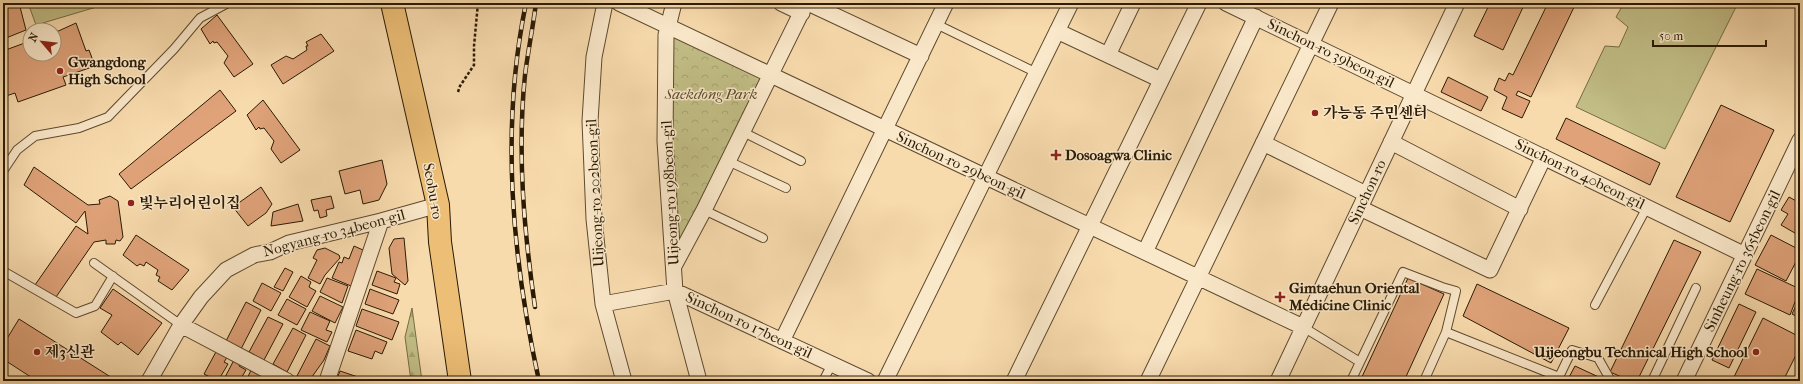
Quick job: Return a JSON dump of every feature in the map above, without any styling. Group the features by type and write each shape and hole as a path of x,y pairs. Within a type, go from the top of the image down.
{"main road":[{"name":"Seobu-ro","path":"392,3 438,205 440,242 460,381"}],"street":[{"name":"Uijeong-ro 202beon-gil","path":"605,3 594,57 590,120 594,219 603,304 624,381"},
{"name":"Sinchon-ro 29beon-gil","path":"620,3 1303,327"},
{"name":"Uijeong-ro 198beon-gil","path":"674,3 669,26 665,59 665,141 675,291 699,381"},
{"path":"781,3 805,6 921,56"},
{"path":"884,381 1071,3"},
{"path":"1108,55 1133,3"},
{"path":"1014,381 1198,3"},
{"name":"Sinchon-ro 39beon-gil","path":"1226,3 1414,93"},
{"path":"1148,381 1331,3"},
{"name":"Sinchon-ro","path":"1278,381 1457,3"},
{"path":"782,341 921,56 936,24 942,4"},
{"path":"674,266 704,210 805,6"},
{"path":"1145,252 1256,17"},
{"path":"1057,31 1161,80"},
{"name":"Sinchon-ro 40beon-gil","path":"1414,93 1745,255"},
{"name":"Sinheung-ro 365beon-gil","path":"1684,381 1800,140"},
{"path":"1391,142 1520,209"},
{"path":"1263,143 1366,194"},
{"path":"1360,208 1490,270 1544,157"},
{"name":"Nogyang-ro 34beon-gil","path":"149,381 181,325 201,297 226,270 254,255 270,252 289,242 381,221 438,205"},
{"path":"327,381 381,221"},
{"name":"Sinchon-ro 17beon-gil","path":"603,304 675,291 868,381"},
{"path":"181,325 287,381"}],"lane":[{"path":"3,172 17,150 35,136 79,128 108,117 174,49 200,18 228,3"},
{"path":"936,24 1036,72"},
{"path":"743,132 801,161"},
{"path":"728,161 786,188"},
{"path":"1595,305 1647,207"},
{"path":"704,210 763,238"},
{"path":"94,263 181,325"},
{"path":"3,272 76,313 95,306 113,276"},
{"path":"1351,381 1403,272 1442,287 1456,290 1446,332 1424,381"},
{"path":"1652,381 1696,288"},
{"path":"1303,327 1360,362"},
{"path":"1446,332 1559,378 1572,350 1598,358 1611,381"},
{"path":"823,381 832,364"}],"path":[{"path":"458,92 460,86 474,65 474,46 478,3"}],"green space":[{"path":"28,3 110,3 46,22 35,22"},
{"path":"1624,3 1738,3 1665,149 1576,107 1605,46 1619,47 1628,27 1616,17"},
{"name":"Saekdong Park","path":"675,31 765,76 679,248 673,173 672,39"},
{"path":"412,308 422,381 411,381 405,337"}],"building":[{"path":"3,3 19,3 24,22 22,22 22,32 6,38 3,28"},
{"path":"162,3 178,3 163,7"},
{"path":"315,3 329,3 329,6 317,7"},
{"path":"1490,3 1525,3 1503,50 1474,36"},
{"path":"1543,3 1576,3 1531,97 1518,91 1516,95 1530,101 1522,118 1502,109 1507,97 1494,90 1499,78 1505,81 1509,73 1513,75 1547,5"},
{"path":"217,15 253,64 234,77 224,63 228,56 217,42 214,43 213,41 210,44 201,29"},
{"path":"76,23 86,51 89,50 95,66 63,77 66,85 18,102 15,93 3,97 3,51 22,44 22,62 62,62 62,29"},
{"path":"321,34 334,51 283,84 271,65 286,56 293,59 307,50 306,46 308,46 306,42"},
{"path":"1448,77 1488,97 1481,111 1441,92"},
{"path":"220,90 236,111 131,189 119,174"},
{"path":"263,100 300,150 281,163 271,149 274,141 264,128 260,129 259,127 256,130 247,115"},
{"path":"1721,105 1774,130 1730,222 1676,197"},
{"path":"1566,118 1660,163 1650,185 1556,139"},
{"path":"382,160 387,184 379,200 363,204 360,190 345,194 339,171"},
{"path":"34,167 88,205 100,204 99,200 110,196 118,201 123,237 120,241 116,240 115,244 106,244 106,240 94,242 56,297 35,285 76,226 88,234 85,211 76,223 24,185"},
{"path":"261,187 272,204 266,213 248,226 233,207"},
{"path":"331,196 334,208 326,210 327,216 320,218 318,210 314,211 311,200"},
{"path":"1789,197 1800,203 1800,236 1781,225 1788,214 1781,210"},
{"path":"298,204 303,221 271,226 273,212"},
{"path":"136,235 189,270 172,290 158,281 160,277 156,275 158,270 146,262 144,266 140,264 137,266 123,255"},
{"path":"1771,235 1800,250 1800,254 1786,281 1755,265"},
{"path":"404,238 408,281 405,285 392,274 389,248 394,239"},
{"path":"1674,240 1701,252 1637,381 1631,381 1610,372"},
{"path":"354,246 363,250 364,253 351,286 332,278 339,262 342,263 344,257 349,259"},
{"path":"325,248 339,255 340,258 325,275 320,284 308,278 317,260 313,258 317,250"},
{"path":"285,268 293,272 283,291 274,287"},
{"path":"1757,269 1800,289 1790,315 1745,294"},
{"path":"377,271 396,278 394,282 400,284 397,294 372,285"},
{"path":"301,276 311,282 309,287 316,291 307,307 289,297"},
{"path":"327,278 348,286 342,303 320,292"},
{"path":"1408,278 1444,294 1404,381 1360,381"},
{"path":"262,283 281,293 271,311 253,301"},
{"path":"1477,284 1569,328 1551,363 1463,316"},
{"path":"113,289 162,323 138,355 121,342 118,345 101,332 112,315 100,308"},
{"path":"370,289 399,300 393,314 365,304"},
{"path":"320,296 343,307 335,323 312,311"},
{"path":"1800,297 1800,318 1792,314"},
{"path":"287,299 306,309 297,325 278,315"},
{"path":"246,302 261,310 241,349 226,341"},
{"path":"1739,304 1756,312 1729,368 1712,360"},
{"path":"362,309 399,322 392,340 356,326"},
{"path":"310,312 330,321 326,330 332,332 327,342 301,330"},
{"path":"268,317 283,324 264,360 249,352"},
{"path":"1763,318 1800,337 1800,347 1783,381 1732,381"},
{"name":"제3신관","path":"19,319 117,381 37,381 3,359 3,345"},
{"path":"293,328 306,335 287,372 273,364"},
{"path":"356,330 387,342 382,354 375,351 372,359 348,351"},
{"path":"316,339 330,346 324,360 309,381 307,381 297,376"},
{"path":"217,350 228,356 224,362 228,364 218,381 204,374"},
{"path":"234,360 240,364 239,366 246,370 240,380 242,381 223,381"},
{"path":"1575,366 1603,379 1603,381 1567,381"},
{"path":"252,368 262,373 261,377 267,381 246,381"},
{"path":"340,371 361,378 360,381 336,381"},
{"path":"205,376 214,381 202,381"}],"railway":[{"path":"526,3 518,50 513,98 513,193 516,240 522,287 539,381"},
{"path":"535,307 525,220 522,133 525,75 536,3"}],"place":[{"name":"Gwangdong High School","path":"60,71"},
{"name":"가능동 주민센터","path":"1315,113"},
{"name":"Dosoagwa Clinic","path":"1056,155"},
{"name":"빛누리어린이집","path":"131,203"},
{"name":"Gimtaehun Oriental Medicine Clinic","path":"1280,297"},
{"name":"제3신관","path":"37,352"},
{"name":"Uijeongbu Technical High School","path":"1756,352"}]}
